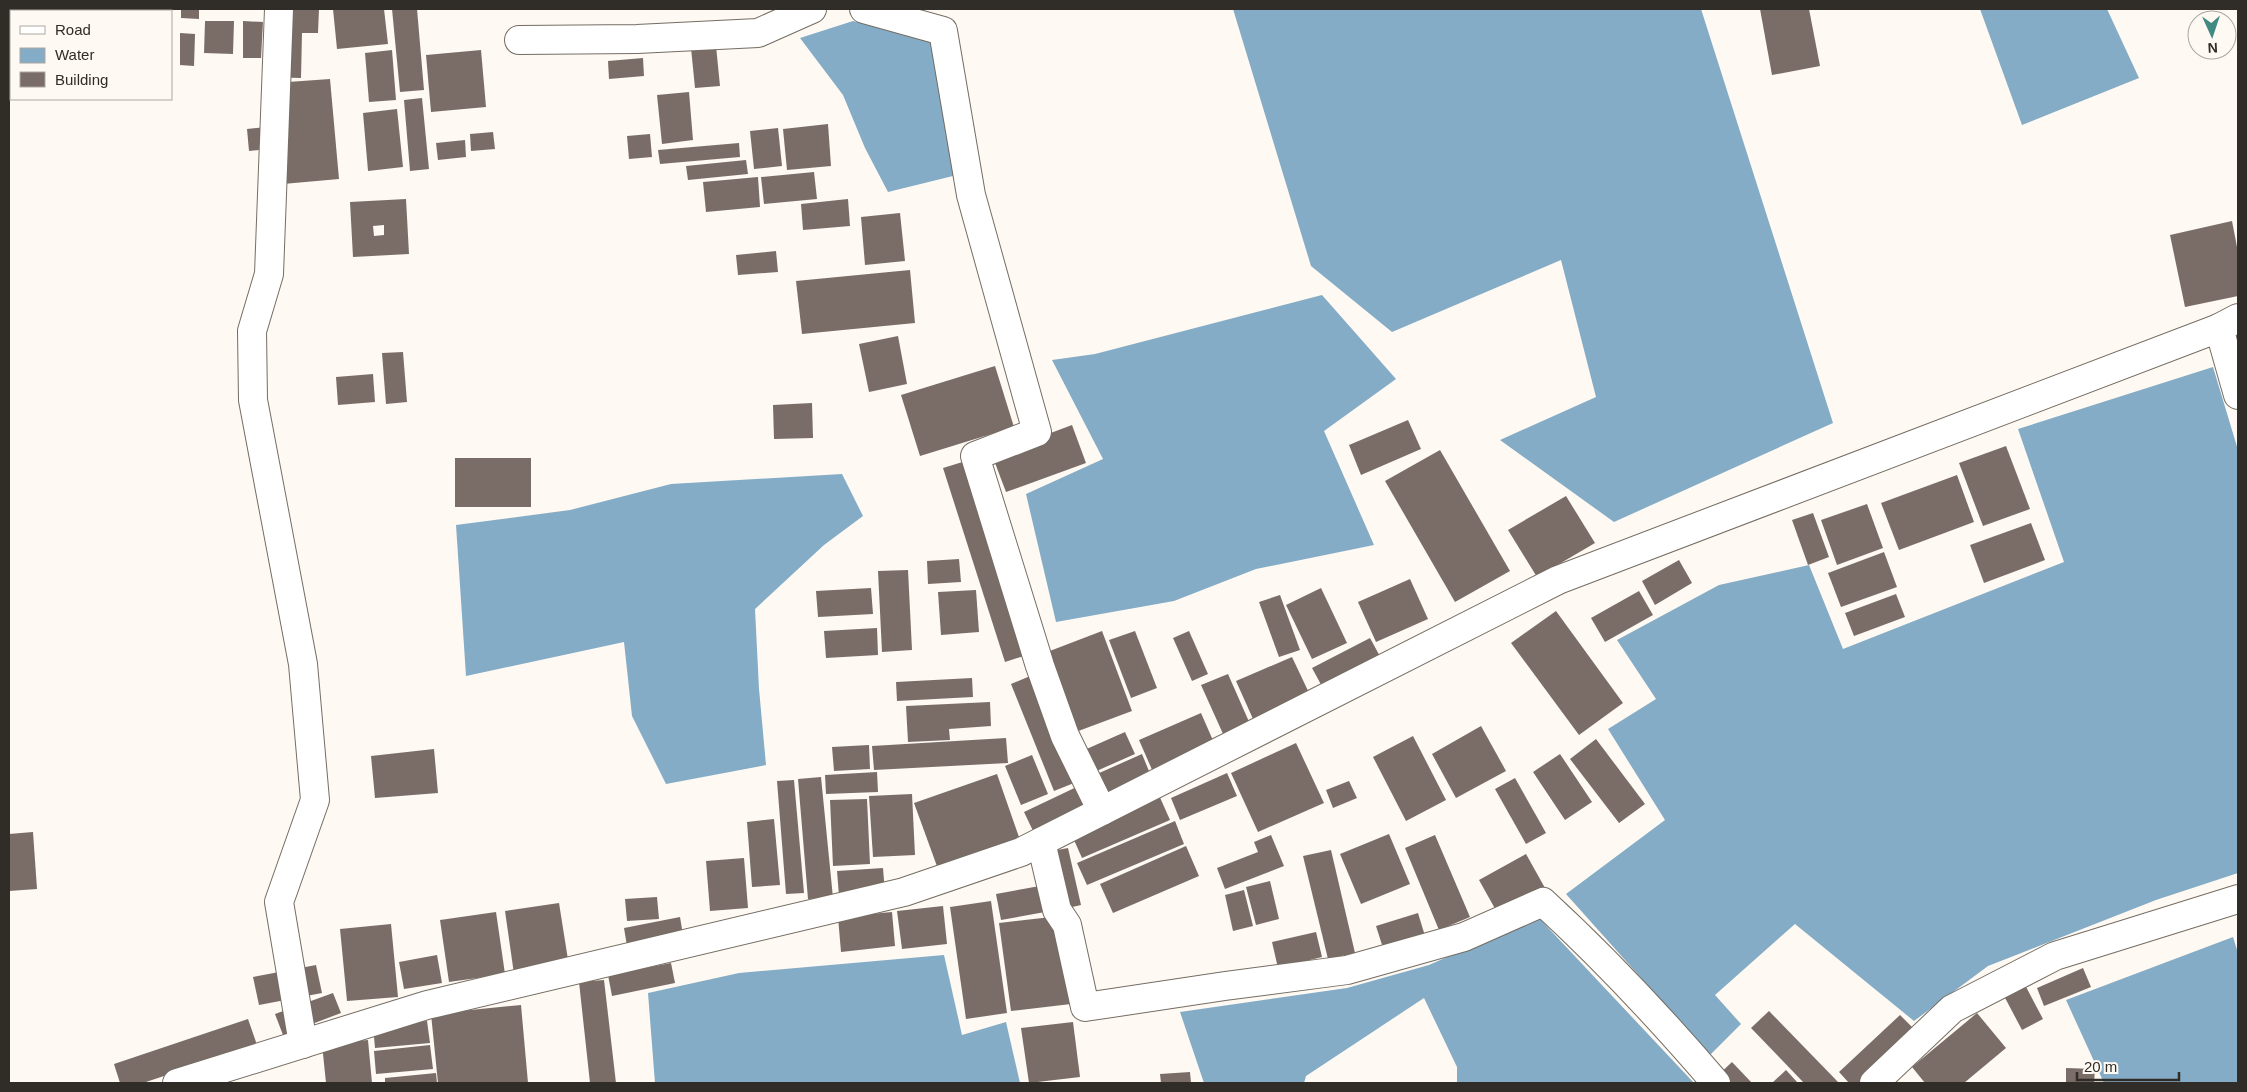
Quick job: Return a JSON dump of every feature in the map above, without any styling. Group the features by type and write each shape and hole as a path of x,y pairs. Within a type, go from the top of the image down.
{"street":[{"path":"278,9 269,274 252,331 253,390 255,410 303,664 315,800 279,902 303,1044"},
{"path":"519,40 637,39 758,33 812,9"},
{"path":"864,9 943,31 971,195 1036,432 975,456 1040,666 1065,736 1102,811"},
{"path":"177,1083 427,1005 904,892 1020,852 1558,580 2228,323 2238,395"},
{"path":"1041,842 1057,910 1067,925 1085,1007 1347,970 1464,937 1543,902 1568,925 1686,1047 1716,1083"},
{"path":"1874,1083 1952,1008 2055,956 2238,899"}],"water":[{"path":"1233,9 1701,9 1833,423 1614,522 1500,440 1596,397 1561,260 1392,332 1311,266"},
{"path":"1980,9 2107,9 2139,78 2022,125"},
{"path":"853,21 931,40 957,175 888,192 865,148 843,95 800,38"},
{"path":"1322,295 1396,379 1324,431 1374,545 1256,569 1174,601 1056,622 1026,494 1103,459 1052,360 1095,354"},
{"path":"2213,367 2238,450 2238,873 2156,900 1988,966 1914,1021 1795,924 1715,995 1741,1024 1710,1055 1566,894 1665,820 1608,729 1656,699 1617,640 1719,585 1809,565 1843,649 2064,562 2018,429"},
{"path":"842,474 863,516 824,545 755,609 759,689 766,765 666,784 632,716 624,642 466,676 456,525 570,510 671,484"},
{"path":"1538,917 1694,1083 1457,1083 1457,1067 1424,998 1306,1076 1304,1083 1204,1083 1180,1012 1347,988 1429,965"},
{"path":"2233,937 2238,953 2238,1083 2104,1083 2066,1000"},
{"path":"944,955 962,1035 1006,1022 1020,1083 655,1083 648,993 739,973"}],"building":[{"path":"181,9 199,9 199,19 181,18"},
{"path":"266,9 319,9 318,33 302,33 301,78 265,77"},
{"path":"333,9 384,9 388,44 337,49"},
{"path":"392,9 417,9 424,90 400,92"},
{"path":"1760,9 1809,9 1820,66 1772,75"},
{"path":"205,21 234,21 233,54 204,53"},
{"path":"243,21 263,22 261,58 243,58"},
{"path":"180,33 195,34 194,66 180,65"},
{"path":"716,46 720,86 695,88 691,48"},
{"path":"392,50 396,100 369,102 365,53"},
{"path":"481,50 486,107 431,112 426,55"},
{"path":"643,58 644,76 609,79 608,61"},
{"path":"330,79 339,179 283,184 274,83"},
{"path":"689,92 693,140 662,144 657,95"},
{"path":"422,98 429,169 410,171 404,100"},
{"path":"397,109 403,167 368,171 363,113"},
{"path":"828,124 831,166 787,170 783,129"},
{"path":"267,127 269,149 249,151 247,129"},
{"path":"778,128 782,166 754,169 750,131"},
{"path":"493,132 495,149 471,151 470,134"},
{"path":"650,134 652,157 629,159 627,136"},
{"path":"465,140 466,157 438,160 436,143"},
{"path":"739,143 740,157 660,164 658,150"},
{"path":"746,160 748,174 688,180 686,166"},
{"path":"814,172 817,199 764,204 761,177"},
{"path":"758,177 760,207 706,212 703,182"},
{"path":"406,199 409,254 353,257 350,202","holes":["384,225 384,235 374,236 373,226"]},
{"path":"848,199 850,226 803,230 801,204"},
{"path":"900,213 905,261 865,265 861,217"},
{"path":"2232,221 2238,252 2238,296 2185,307 2170,235"},
{"path":"776,251 778,272 738,275 736,255"},
{"path":"910,270 915,323 802,334 796,281"},
{"path":"898,336 907,384 869,392 859,344"},
{"path":"403,352 407,402 386,404 382,353"},
{"path":"995,366 1014,427 920,456 901,395"},
{"path":"373,374 375,402 338,405 336,377"},
{"path":"812,403 813,438 774,439 773,405"},
{"path":"1408,420 1421,449 1361,475 1349,445"},
{"path":"1072,425 1086,463 1006,492 992,455"},
{"path":"2006,446 2030,509 1983,526 1959,463"},
{"path":"1440,450 1510,571 1455,602 1385,481"},
{"path":"455,458 531,458 531,507 455,507"},
{"path":"969,460 1030,654 1005,662 943,468"},
{"path":"1957,475 1974,522 1899,550 1881,503"},
{"path":"1566,496 1595,543 1537,577 1508,530"},
{"path":"1867,504 1883,548 1837,565 1821,520"},
{"path":"1813,513 1829,557 1808,565 1792,520"},
{"path":"2031,523 2045,560 1984,583 1970,545"},
{"path":"1884,552 1897,587 1841,607 1828,573"},
{"path":"959,559 961,582 928,584 927,561"},
{"path":"1679,560 1692,583 1655,605 1642,581"},
{"path":"908,570 912,650 882,652 878,571"},
{"path":"1410,579 1428,619 1376,642 1358,602"},
{"path":"871,588 873,614 818,617 816,591"},
{"path":"1321,588 1347,643 1312,659 1286,605"},
{"path":"976,590 979,632 941,635 938,592"},
{"path":"1639,591 1653,615 1605,642 1591,618"},
{"path":"1896,594 1905,617 1854,636 1845,613"},
{"path":"1280,595 1300,650 1279,657 1259,602"},
{"path":"1556,611 1623,703 1579,735 1511,643"},
{"path":"877,628 878,655 826,658 824,631"},
{"path":"1102,631 1132,711 1073,733 1042,654"},
{"path":"1135,631 1157,688 1131,698 1109,640"},
{"path":"1189,631 1208,674 1192,681 1173,638"},
{"path":"1370,638 1382,660 1324,690 1312,668"},
{"path":"1292,657 1310,695 1253,719 1236,681"},
{"path":"1035,674 1079,781 1054,791 1011,684"},
{"path":"1228,674 1250,724 1224,736 1201,685"},
{"path":"972,678 973,697 897,701 896,682"},
{"path":"990,702 991,726 949,729 950,740 908,742 906,706"},
{"path":"1201,713 1215,745 1153,772 1139,740"},
{"path":"1481,726 1506,771 1456,798 1432,754"},
{"path":"1125,732 1135,754 1092,773 1082,751"},
{"path":"1413,736 1446,800 1406,821 1373,757"},
{"path":"1006,738 1008,763 874,770 872,746"},
{"path":"1596,739 1645,804 1619,823 1570,759"},
{"path":"1296,743 1324,803 1258,832 1231,773"},
{"path":"869,745 870,769 834,771 832,747"},
{"path":"434,749 438,793 375,798 371,756"},
{"path":"1142,754 1151,776 1106,796 1097,774"},
{"path":"1560,754 1592,802 1565,820 1533,772"},
{"path":"1032,755 1048,794 1021,805 1005,766"},
{"path":"877,772 878,792 826,794 825,775"},
{"path":"1227,773 1237,796 1180,820 1171,798"},
{"path":"997,774 1020,840 938,869 914,803"},
{"path":"821,777 833,898 808,899 798,779"},
{"path":"1515,778 1546,833 1526,844 1495,789"},
{"path":"794,780 804,893 786,894 777,781"},
{"path":"1349,781 1357,798 1333,808 1326,790"},
{"path":"1085,783 1095,804 1034,833 1024,812"},
{"path":"1158,793 1170,820 1082,858 1070,831"},
{"path":"912,794 915,855 873,857 869,796"},
{"path":"867,799 870,864 833,866 830,800"},
{"path":"774,819 780,885 752,887 747,822"},
{"path":"1175,821 1184,844 1087,885 1077,863"},
{"path":"33,832 37,889 9,891 9,834"},
{"path":"1389,834 1410,884 1361,904 1340,854"},
{"path":"1271,835 1284,866 1225,889 1217,868 1258,852 1254,842"},
{"path":"1435,835 1470,917 1439,930 1405,848"},
{"path":"1186,846 1199,876 1113,913 1100,884"},
{"path":"1068,848 1081,905 1059,910 1047,852"},
{"path":"1331,850 1355,953 1328,959 1303,856"},
{"path":"1526,854 1545,888 1498,914 1479,880"},
{"path":"744,858 748,908 710,911 706,861"},
{"path":"883,868 885,893 839,896 837,871"},
{"path":"1270,881 1279,919 1256,925 1246,887"},
{"path":"1051,884 1056,910 1001,920 996,894"},
{"path":"1244,890 1253,926 1233,931 1225,895"},
{"path":"657,897 659,919 627,921 625,899"},
{"path":"991,901 1007,1013 966,1019 950,907"},
{"path":"559,903 569,966 514,974 505,911"},
{"path":"943,906 947,944 902,949 897,911"},
{"path":"496,912 505,974 449,982 440,920"},
{"path":"892,912 895,946 841,952 838,917"},
{"path":"1418,913 1425,936 1383,948 1376,926"},
{"path":"1060,916 1071,1004 1011,1011 999,923"},
{"path":"680,917 683,935 627,946 624,928"},
{"path":"391,924 398,997 347,1001 340,929"},
{"path":"1316,932 1322,957 1278,968 1272,942"},
{"path":"437,955 442,983 404,989 399,962"},
{"path":"671,963 675,983 612,996 608,975"},
{"path":"316,965 322,993 259,1005 253,977"},
{"path":"2083,968 2091,987 2044,1006 2037,988"},
{"path":"604,980 616,1083 590,1083 579,982"},
{"path":"2024,983 2043,1019 2022,1030 2003,994"},
{"path":"333,993 341,1013 283,1035 275,1014"},
{"path":"521,1005 528,1083 438,1083 431,1014"},
{"path":"1769,1011 1839,1083 1804,1083 1751,1028"},
{"path":"1977,1013 2006,1048 1964,1083 1925,1083 1912,1067"},
{"path":"1900,1015 1917,1032 1863,1083 1849,1083 1839,1072"},
{"path":"248,1019 257,1045 143,1083 120,1083 114,1064"},
{"path":"427,1021 430,1043 375,1048 373,1026"},
{"path":"1073,1022 1080,1077 1029,1083 1021,1028"},
{"path":"368,1040 372,1083 326,1083 322,1044"},
{"path":"430,1045 433,1069 376,1074 374,1051"},
{"path":"1732,1062 1752,1083 1719,1083 1714,1079"},
{"path":"2066,1068 2095,1069 2094,1083 2066,1083"},
{"path":"1786,1070 1798,1083 1772,1083"},
{"path":"1190,1072 1191,1083 1161,1083 1160,1074"},
{"path":"436,1073 437,1083 385,1083 385,1078"}]}
